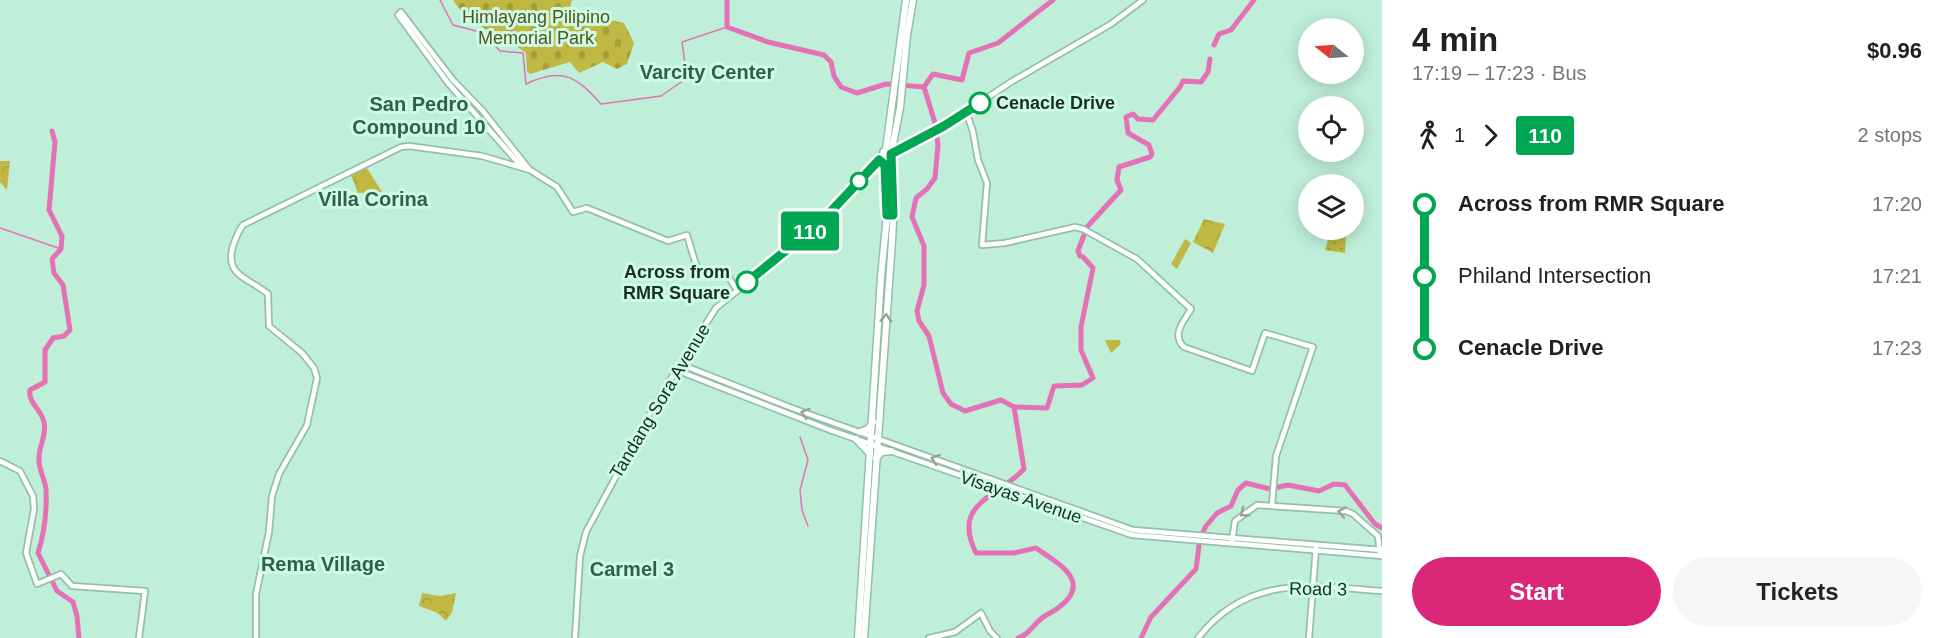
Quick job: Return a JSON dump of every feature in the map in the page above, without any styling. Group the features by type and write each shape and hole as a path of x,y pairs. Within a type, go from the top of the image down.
{"main road":[{"path":"858,638 875,442 890,215 891,154 906,0"},
{"path":"899,79 913,0"},
{"path":"875,442 873,422 881,277 890,215 882,163 898,90"},
{"path":"860,432 868,429 873,422"},
{"path":"856,439 865,446 873,458 864,638"},
{"path":"873,458 882,452 891,451"}],"street":[{"path":"891,154 943,127 1045,61 1111,24 1143,0"},
{"path":"399,14 432,56 482,110 530,170"},
{"path":"432,56 448,83 523,168"},
{"path":"966,111 979,165 987,183 982,245 1005,243 1075,227 1083,229 1137,259 1191,309 1178,333 1179,342 1184,347 1252,371 1265,333 1313,346 1276,456 1272,505"},
{"path":"256,638 256,594 271,525 272,496 279,474 307,425 317,373 302,353 269,326 268,294 232,267 231,254 238,231 246,222 401,147 476,154 530,170 557,187 573,212 587,208 668,240 687,235 699,275 724,270 737,290"},
{"path":"501,161 508,150"},
{"name":"Tandang Sora Avenue","path":"575,638 579,563 586,532 623,461 712,313 821,222 882,163"},
{"name":"Visayas Avenue","path":"680,364 735,387 860,432 891,451 1132,535 1202,542 1220,540"},
{"name":"Visayas Avenue","path":"676,370 856,439 875,442 999,481 1133,530 1220,540 1381,553"},
{"path":"733,393 735,387"},
{"path":"0,461 20,471 33,496 33,515 26,553 37,584 61,574 65,582 72,586 145,591 140,638"},
{"path":"1036,502 1038,496"},
{"path":"1232,541 1235,521 1254,505 1272,505 1351,512 1378,536 1381,553"},
{"path":"1309,638 1316,548"},
{"name":"Road 3","path":"1198,638 1214,620 1244,599 1272,589 1313,587 1382,591"},
{"path":"929,638 955,632 981,613 990,631 997,638"}],"green space":[{"name":"Himlayang Pilipino Memorial Park","path":"453,0 572,0 564,27 602,18 624,23 634,43 627,64 617,69 603,62 579,73 570,62 530,74 527,71 526,53 477,24"},
{"path":"0,161 10,161 7,190 0,182"},
{"path":"367,168 382,192 358,193 351,175"},
{"path":"1204,219 1225,224 1213,253 1193,242"},
{"path":"1185,239 1191,243 1177,269 1171,264"},
{"path":"1328,240 1346,240 1345,253 1325,250"},
{"path":"1105,340 1120,340 1121,344 1111,353"},
{"path":"422,593 440,596 456,593 452,612 446,621 438,613 419,606"}],"waterway":[{"path":"440,0 453,25 484,33 500,51 523,53 526,84 549,76 568,77 584,87 601,104 661,96 687,78 682,42 727,27"},
{"path":"727,0 727,27 768,42 824,55 831,62 834,76 841,87 857,93 886,84 924,87"},
{"path":"924,87 933,74 962,80 969,53 998,43 1053,0"},
{"path":"1214,45 1219,34 1231,30 1254,0"},
{"path":"1086,228 1121,190 1117,180 1119,167 1150,157 1152,154 1149,145 1128,133 1126,117 1133,114 1138,119 1153,120 1183,81 1201,82 1208,72 1210,59"},
{"path":"924,87 935,123 938,145 935,178 916,198 912,217 924,246 924,285 917,311 919,321 929,336 943,393 951,404 965,411 1001,400 1014,407 1024,469 980,503 969,523 970,536 976,553 1014,553 1036,548 1062,567 1073,582 1073,590 1068,599 1042,618 1025,635 1018,638"},
{"path":"52,131 55,142 49,210 62,236 61,249 52,259 54,273 63,285 70,330 64,336 53,338 45,350 45,382 30,390 31,399 45,427 39,462 46,489 46,514 38,553 57,591 73,602 79,638"},
{"path":"0,228 61,249"},
{"path":"1080,256 1078,251 1084,235"},
{"path":"1014,407 1047,408 1054,386 1082,385 1093,378 1081,350 1081,327 1093,268 1083,257"},
{"path":"800,437 808,460 800,490 802,510 808,526"},
{"path":"1141,638 1151,617 1196,569 1200,538 1206,526 1217,513 1231,506 1238,490 1246,483 1270,489 1288,485 1319,491 1334,484 1345,485 1375,524 1382,528"}],"bus line":[{"name":"110","path":"747,282 830,214 879,160 885,165 887,215 893,215 891,154 918,137 944,126 980,103"}],"place":[{"name":"Cenacle Drive","path":"980,103"},
{"name":"Across from RMR Square","path":"747,282"}],"district":[{"name":"Varcity Center","path":"707,72"},
{"name":"San Pedro Compound 10","path":"419,116"},
{"name":"Villa Corina","path":"373,199"},
{"name":"Rema Village","path":"323,564"},
{"name":"Carmel 3","path":"632,569"}]}
